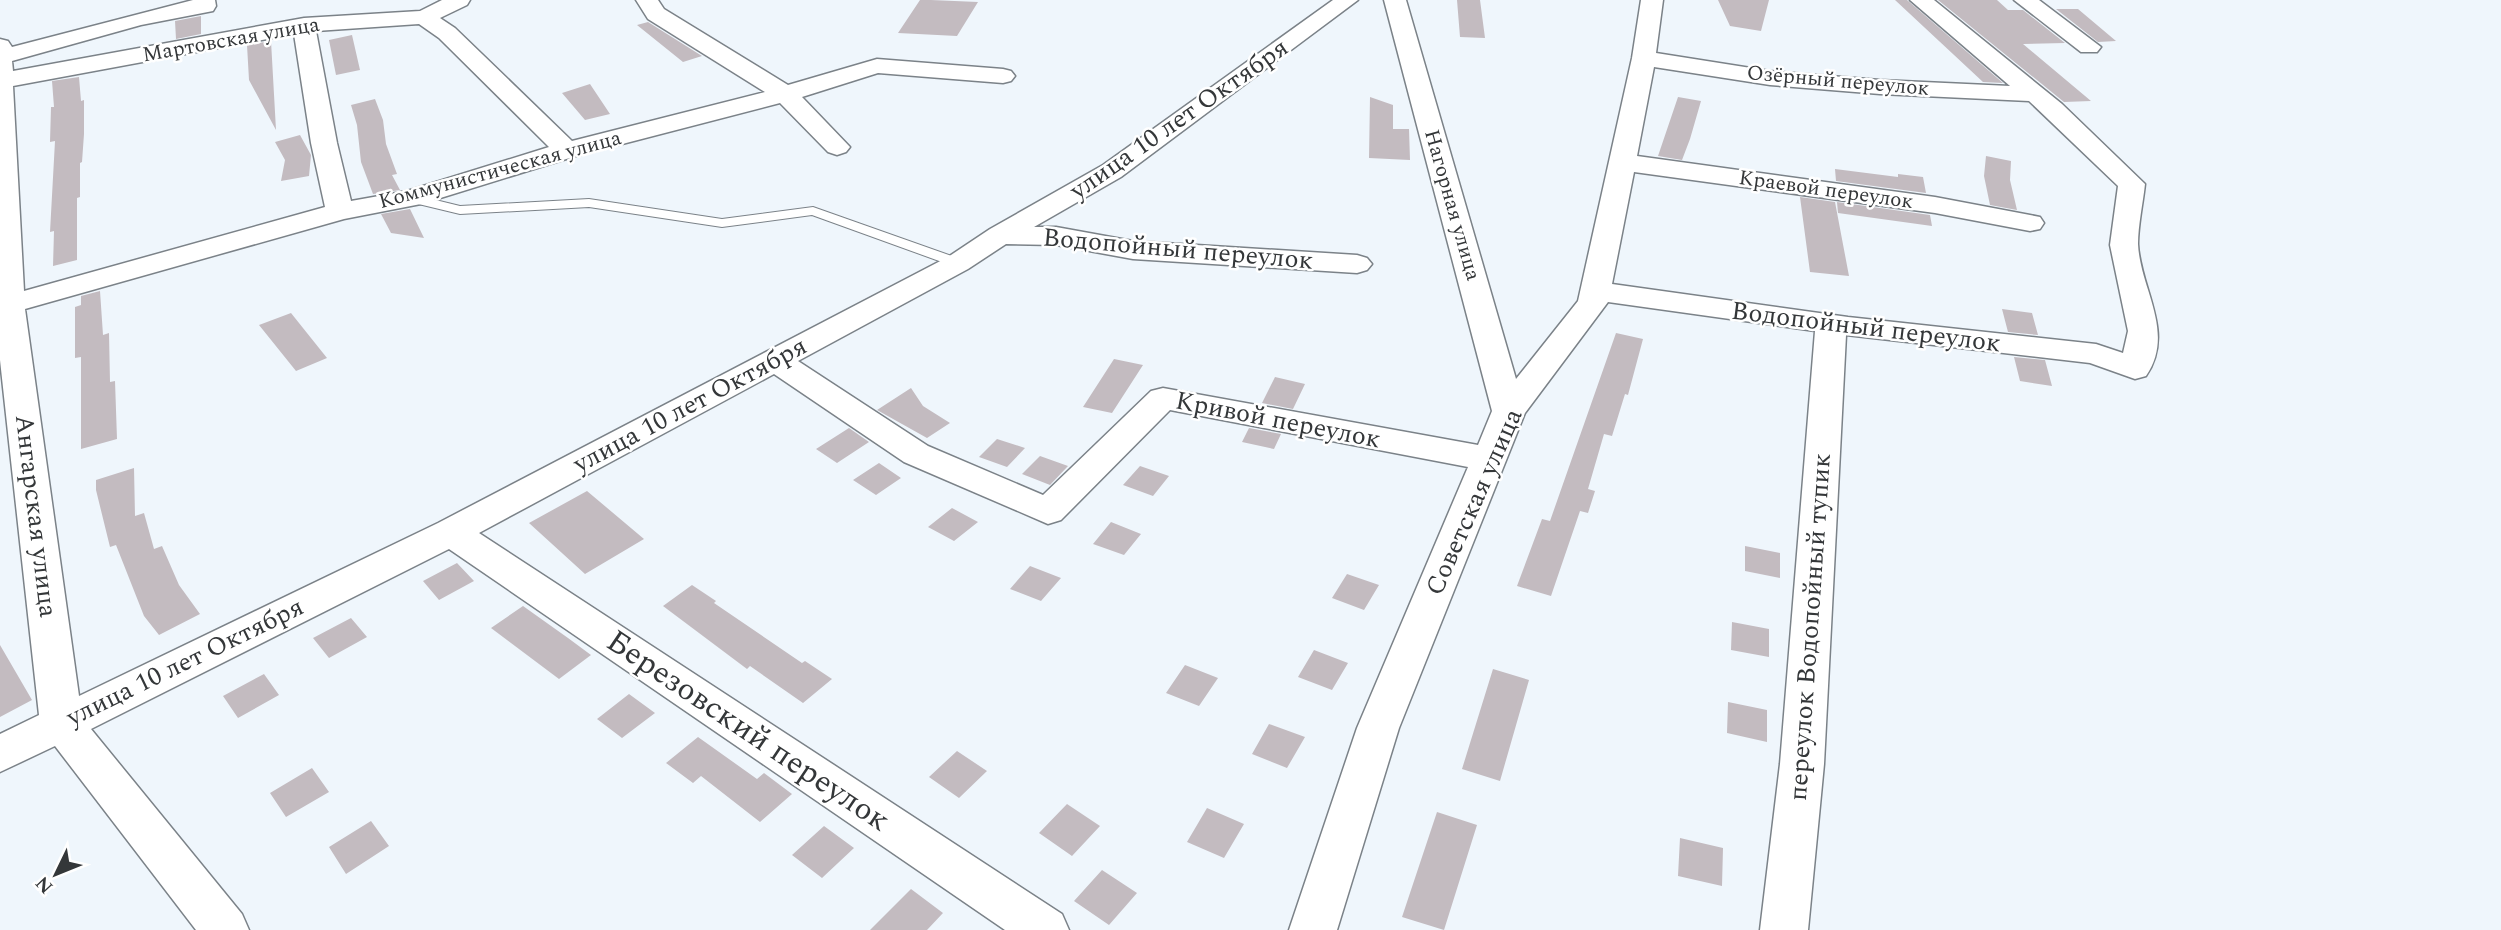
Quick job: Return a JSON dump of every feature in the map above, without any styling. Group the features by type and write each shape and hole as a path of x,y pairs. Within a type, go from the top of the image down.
{"street":[{"path":"0,64 138,19 205,6 204,0"},
{"name":"Мартовская улица","path":"0,64 304,25 424,17 459,0"},
{"path":"647,0 656,14 785,94 837,147"},
{"name":"улица 10 лет Октября","path":"0,754 451,532 958,263 1000,235 1112,172 1347,0"},
{"name":"Нагорная улица","path":"1395,0 1509,411"},
{"name":"Советская улица","path":"1313,930 1378,728 1509,411 1593,302 1644,58 1653,0"},
{"path":"1921,0 2033,94"},
{"path":"2025,0 2089,47"},
{"path":"424,17 447,33 567,150"},
{"path":"304,25 324,143 340,211"},
{"name":"Озёрный переулок","path":"1644,58 1770,78 1880,87 2033,94"},
{"name":"Ангарская улица","path":"0,64 5,305 61,722"},
{"name":"Коммунистическая улица","path":"5,305 340,211 411,198 567,150 785,94 877,65 1003,76"},
{"name":"Водопойный переулок","path":"1595,291 2096,355 2135,369 2144,331 2124,245 2132,184 2033,94"},
{"name":"Краевой переулок","path":"1621,162 1935,205 2029,223"},
{"name":"Водопойный переулок","path":"1000,235 1056,236 1133,250 1357,264"},
{"name":"переулок Водопойный тупик","path":"1784,930 1802,764 1831,323"},
{"name":"Кривой переулок","path":"774,360 916,454 1048,511 1163,398 1489,459"},
{"name":"Березовский переулок","path":"451,532 1045,930"},
{"path":"61,722 225,930"}],"lane":[{"path":"411,198 460,210 589,203 722,223 814,211 958,263"}],"building":[{"path":"920,0 978,2 957,36 898,33"},
{"path":"1457,0 1480,0 1485,38 1460,37"},
{"path":"1718,0 1769,0 1761,31 1730,26"},
{"path":"1895,0 1907,0 2003,83 1983,82"},
{"path":"1938,0 1997,0 2008,10 2023,10 2065,43 2023,44 2091,101 2064,102"},
{"path":"2056,9 2078,9 2116,41 2098,42"},
{"path":"201,16 201,34 176,39 175,21"},
{"path":"648,22 702,56 683,62 637,25"},
{"path":"352,35 360,70 336,75 329,40"},
{"path":"271,41 276,130 249,80 247,45"},
{"path":"79,77 81,101 84,100 84,134 80,163 80,197 77,198 77,260 53,266 54,231 50,232 55,141 50,142 51,107 54,107 52,81"},
{"path":"590,84 610,114 585,120 562,93"},
{"path":"1370,97 1393,105 1393,129 1409,129 1410,160 1369,158"},
{"path":"1678,97 1701,101 1682,160 1658,156"},
{"path":"375,99 383,120 386,144 397,174 392,175 400,190 373,194 361,162 357,125 351,105"},
{"path":"300,135 311,155 309,176 281,181 285,160 275,142"},
{"path":"1986,156 2011,161 2010,180 2017,210 1990,205 1984,176"},
{"path":"1835,169 1898,177 1898,174 1923,177 1926,193 1836,181"},
{"path":"1800,197 1835,202 1849,276 1810,272"},
{"path":"1837,202 1930,215 1932,226 1838,213"},
{"path":"410,209 424,238 391,233 381,214"},
{"path":"100,291 103,335 109,333 110,382 115,381 117,439 81,449 81,357 75,358 75,307 81,305 81,296"},
{"path":"2002,309 2032,313 2038,335 2008,332"},
{"path":"291,313 327,358 296,371 259,325"},
{"path":"1616,333 1643,339 1628,395 1625,394 1612,436 1604,434 1588,489 1595,491 1588,513 1580,511 1551,596 1517,586 1542,519 1550,521"},
{"path":"2014,357 2045,360 2052,386 2020,381"},
{"path":"1114,359 1143,365 1112,413 1083,407"},
{"path":"1275,377 1305,384 1293,409 1262,403"},
{"path":"911,388 923,406 950,423 927,438 877,410"},
{"path":"849,428 869,442 837,463 816,449"},
{"path":"1249,428 1281,434 1274,449 1242,442"},
{"path":"997,439 1025,448 1007,467 979,457"},
{"path":"1040,456 1068,466 1050,485 1022,474"},
{"path":"879,463 901,478 876,495 853,480"},
{"path":"1140,466 1169,476 1153,496 1123,485"},
{"path":"134,468 135,516 144,513 154,549 162,546 179,585 200,614 159,635 144,616 116,545 110,547 96,490 96,480"},
{"path":"587,491 644,539 585,574 529,523"},
{"path":"952,508 978,522 954,541 928,527"},
{"path":"1111,522 1141,534 1124,555 1093,544"},
{"path":"1745,546 1780,553 1780,578 1745,571"},
{"path":"457,563 474,581 439,600 423,581"},
{"path":"1030,566 1061,578 1041,601 1010,589"},
{"path":"1347,574 1379,585 1364,610 1332,598"},
{"path":"692,585 802,663 805,661 832,679 803,703 750,666 747,669 663,606"},
{"path":"523,606 591,655 559,679 491,628"},
{"path":"351,618 367,637 329,658 313,638"},
{"path":"1732,622 1769,629 1769,657 1731,650"},
{"path":"0,645 32,700 0,717"},
{"path":"1314,650 1348,663 1332,690 1298,677"},
{"path":"1185,665 1218,678 1199,706 1166,693"},
{"path":"1493,669 1529,680 1500,781 1462,769"},
{"path":"264,674 279,695 238,718 223,696"},
{"path":"629,694 655,713 622,738 597,719"},
{"path":"1728,702 1767,710 1767,742 1727,733"},
{"path":"1269,724 1305,737 1287,768 1252,754"},
{"path":"698,737 757,779 764,773 792,794 760,822 701,776 693,783 666,763"},
{"path":"957,751 987,771 959,798 929,777"},
{"path":"312,768 329,792 286,817 270,793"},
{"path":"1067,804 1100,826 1072,856 1039,833"},
{"path":"1207,808 1244,824 1224,858 1187,842"},
{"path":"1437,812 1477,825 1444,930 1402,917"},
{"path":"371,821 389,846 346,874 329,847"},
{"path":"824,826 854,848 822,878 792,855"},
{"path":"1680,838 1723,848 1722,886 1678,876"},
{"path":"1102,870 1137,893 1109,925 1074,901"},
{"path":"911,889 943,913 927,930 870,930"}]}
